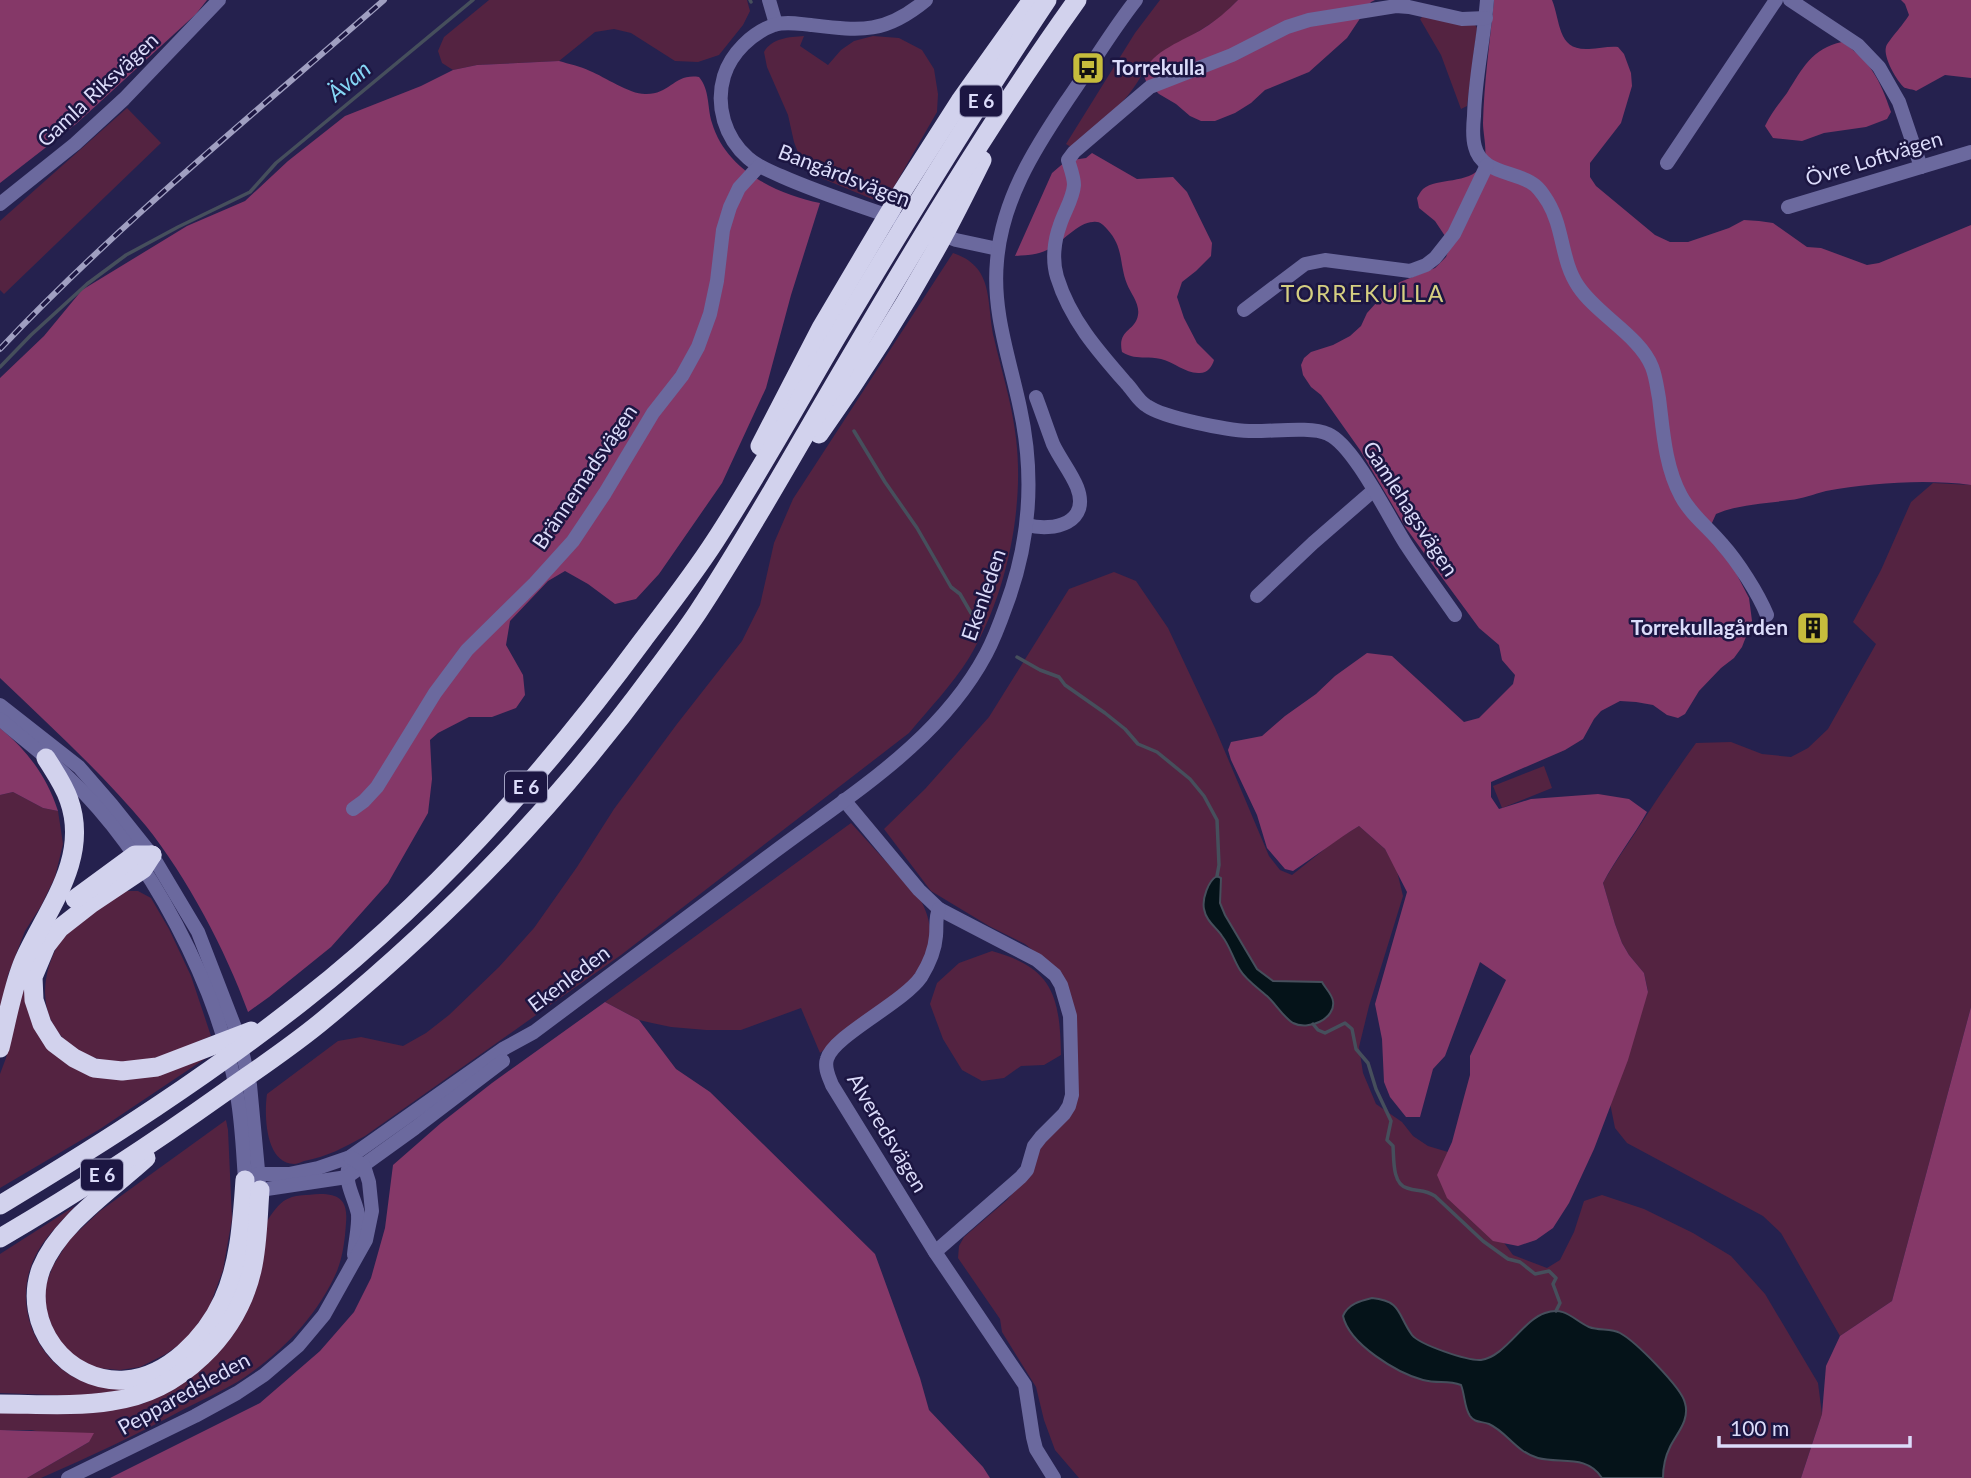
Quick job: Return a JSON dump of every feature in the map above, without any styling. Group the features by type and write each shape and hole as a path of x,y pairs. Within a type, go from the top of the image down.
{"highway":[{"name":"E 6","path":"715,542 773,419 821,328 952,113 1032,0"},
{"name":"E 6","path":"0,1205 134,1123 197,1081 276,1022 371,944 483,834 545,766 596,704 715,542 941,163 1048,0"},
{"name":"E 6","path":"0,1238 148,1146 323,1020 450,909 563,790 618,722 696,616 753,526 959,175 1077,0"},
{"path":"0,1048 23,964 71,866 75,841 69,800 46,758"},
{"path":"143,860 60,928 46,946 33,977 34,1000 42,1024 54,1042 74,1058 94,1068 122,1072 157,1067 276,1022"},
{"path":"46,921 143,860"},
{"path":"202,1109 74,1222 52,1249 41,1269 36,1306 40,1326 58,1354 88,1374 123,1380 142,1377 187,1351 207,1329 224,1298 254,1181"},
{"path":"0,1404 63,1405 114,1401 162,1386 209,1350 226,1328 242,1299 252,1270 254,1181"}],"street":[{"name":"Gamla Riksvägen","path":"0,204 85,135 124,99 219,0"},
{"path":"769,0 776,24 857,30 878,28 896,21 926,0"},
{"name":"Ekenleden","path":"254,1181 346,1177 365,1166 509,1056 534,1032 898,759 929,731 954,703 988,651 1012,592 1027,525 1029,485 1026,438 1003,341 996,285 998,249 1007,213 1016,184 1028,160 1111,32 1136,0"},
{"path":"1487,0 1475,92 1473,134 1476,152 1487,165 1532,183 1541,191 1558,222 1567,262 1578,286 1646,356 1656,380 1668,457 1677,488 1696,518 1721,542 1738,564 1767,615"},
{"path":"1667,163 1776,0"},
{"path":"1790,0 1858,45 1879,67 1899,102 1921,167"},
{"name":"Gamlehagsvägen","path":"1455,615 1406,544 1374,490 1337,439 1327,433 1311,430 1228,429 1160,413 1144,405 1083,332 1057,278 1054,260 1056,240 1074,183 1068,160 1150,87 1233,55 1287,27 1309,20 1386,6 1409,7 1462,19 1486,18"},
{"name":"Bangårdsvägen","path":"776,24 757,33 744,44 726,69 719,100 722,115 736,144 747,157 759,166 796,183 956,240 998,249"},
{"name":"Övre Loftvägen","path":"1788,207 1971,152"},
{"path":"1244,310 1305,264 1314,261 1325,260 1410,271 1426,265 1436,258 1454,234 1487,165"},
{"name":"Brännemadsvägen","path":"353,809 377,788 435,693 467,650 573,541 605,494 653,413 682,376 698,347 710,314 718,281 723,230 730,207 739,188 759,166"},
{"path":"1027,525 1046,528 1067,524 1075,516 1080,496 1053,442 1036,397"},
{"path":"1257,596 1312,543 1374,490"},
{"path":"0,705 79,767 112,805 220,1004 237,1094 249,1128 254,1181"},
{"path":"0,719 70,779 143,860"},
{"path":"844,800 924,896 939,909 1037,960 1055,975 1070,1016 1072,1083 1069,1106 1034,1146 1027,1170 1021,1177 936,1252"},
{"name":"Alveredsvägen","path":"939,909 933,954 919,979 905,995 836,1045 826,1061 827,1071 832,1085 936,1252 1025,1385 1032,1437 1036,1449 1054,1478"},
{"name":"Ekenleden","path":"254,1181 318,1168 350,1157 503,1049 534,1032"},
{"path":"350,1157 365,1166"},
{"name":"Pepparedsleden","path":"350,1157 346,1177 358,1218 354,1261"},
{"name":"Pepparedsleden","path":"68,1478 237,1393 264,1375 310,1334 324,1315 366,1240 372,1211 365,1166"}],"shaded area":[{"path":"0,0 207,0 196,14 76,124 0,183"},
{"path":"489,0 747,0 750,11 743,25 719,55 698,62 675,61 631,33 614,29 595,32 559,61 477,65 453,70 442,63 438,51 444,37"},
{"path":"1160,0 1238,0 1221,17 1146,65 1133,89 1114,110 1071,147 1066,144 1135,33"},
{"path":"1238,0 1375,0 1347,38 1309,72 1265,90 1235,113 1215,121 1201,121 1159,94 1143,74 1161,52 1209,25"},
{"path":"1494,0 1552,0 1562,34 1571,45 1589,49 1618,47 1624,54 1631,73 1632,86 1621,123 1590,163 1590,177 1596,186 1655,235 1670,242 1688,242 1744,220 1759,221 1773,223 1807,247 1821,248 1867,265 1879,263 1971,225 1971,485 1917,482 1861,486 1743,506 1716,514 1711,525 1749,598 1752,621 1742,647 1734,658 1699,691 1685,714 1678,718 1667,715 1653,705 1620,701 1601,711 1583,739 1565,750 1491,782 1491,797 1499,809 1531,799 1598,794 1629,799 1647,812 1603,883 1622,943 1644,973 1648,992 1628,1060 1594,1149 1569,1203 1553,1228 1536,1240 1518,1246 1493,1241 1447,1198 1437,1175 1452,1142 1470,1075 1470,1056 1506,980 1480,962 1445,1056 1433,1069 1420,1117 1406,1117 1390,1097 1384,1082 1382,1039 1375,1004 1407,892 1385,849 1359,826 1293,871 1285,869 1267,848 1257,815 1228,750 1231,742 1262,736 1367,653 1392,656 1464,722 1479,718 1513,684 1515,675 1502,660 1499,645 1479,628 1406,528 1360,450 1321,395 1303,375 1301,365 1311,352 1350,336 1361,326 1367,313 1387,291 1400,282 1435,268 1446,257 1449,249 1445,236 1435,221 1419,208 1417,198 1429,185 1469,176 1484,162 1483,123"},
{"path":"1901,0 1971,0 1971,78 1945,75 1916,91 1902,85 1891,69 1886,51 1887,45 1909,15"},
{"path":"1423,16 1474,23 1477,28 1467,106 1461,109 1441,55 1420,19"},
{"path":"804,36 800,46 828,65 841,50 854,41 873,36 899,38 922,50 934,69 938,94 937,112 884,204 814,175 800,158 788,115 767,67 764,52 776,41"},
{"path":"1842,42 1860,56 1873,72 1891,112 1887,119 1866,127 1824,133 1802,141 1773,138 1765,126 1803,68 1815,54"},
{"path":"559,61 586,69 632,91 645,94 660,91 684,78 699,77 707,93 712,123 719,140 741,167 770,186 820,203 766,388 722,483 659,574 636,599 615,604 565,571 548,581 510,621 506,645 523,675 525,695 516,708 492,717 469,717 430,740 432,779 428,813 388,883 331,947 248,1012 229,964 204,915 161,846 112,787 0,678 0,378 44,336 82,290 187,226 245,201 288,161 345,116 421,86 453,70 477,65"},
{"path":"127,108 161,143 4,294 0,290 0,221"},
{"path":"1092,153 1137,179 1173,177 1187,192 1212,243 1211,256 1182,282 1177,297 1197,343 1214,360 1206,371 1193,373 1161,359 1132,356 1122,352 1122,339 1136,321 1138,307 1127,284 1116,242 1098,222 1081,226 1043,252 1015,256 1052,173 1066,161 1086,158"},
{"path":"953,253 976,267 986,287 994,338 1013,419 1018,459 1015,518 1003,578 982,633 955,678 909,733 621,955 365,1136 321,1157 295,1164 284,1162 272,1147 268,1136 267,1094 338,1041 361,1037 403,1046 426,1033 499,967 534,928 614,809 742,641 760,605 774,543 793,499"},
{"path":"1933,483 1971,485 1971,1007 1892,1301 1840,1336 1781,1233 1763,1216 1627,1143 1615,1128 1610,1103 1648,991 1644,973 1622,943 1603,883 1696,743 1731,742 1762,754 1791,757 1808,748 1828,729 1876,644 1853,622 1881,570 1911,502"},
{"path":"1114,572 1136,581 1168,628 1215,728 1269,856 1280,870 1292,875 1336,840 1359,826 1385,849 1397,871 1403,896 1359,1047 1363,1073 1376,1104 1402,1122 1413,1136 1428,1146 1468,1158 1499,1236 1513,1255 1547,1268 1560,1260 1574,1232 1584,1201 1602,1195 1644,1209 1693,1233 1731,1256 1765,1294 1818,1383 1822,1414 1801,1478 1079,1478 1055,1450 1036,1387 1002,1332 1000,1319 958,1258 959,1246 964,1237 1007,1200 1029,1174 1036,1153 1067,1118 1072,1005 1045,960 1025,944 931,891 884,829 925,789 989,717 1069,589"},
{"path":"0,728 35,765 58,811 43,808 13,792 0,795"},
{"path":"1544,766 1552,788 1502,808 1493,786"},
{"path":"13,792 43,808 58,811 63,844 55,877 25,931 8,975 0,1015 0,795"},
{"path":"851,823 920,899 929,921 930,942 923,963 909,983 820,1053 801,1008 741,1030 706,1030 671,1027 639,1020 605,1002"},
{"path":"1217,876 1221,878 1220,903 1225,915 1257,969 1273,981 1322,982 1333,1001 1333,1007 1326,1018 1313,1024 1293,1023 1243,974 1225,940 1205,913 1206,891"},
{"path":"122,891 138,891 151,898 191,976 211,1036 164,1055 126,1063 95,1058 67,1042 49,1017 45,984 56,949 69,929 90,911"},
{"path":"992,951 1028,966 1049,987 1058,1016 1061,1055 1044,1065 1021,1066 1004,1078 982,1081 962,1070 943,1039 930,1004 937,983 959,963"},
{"path":"26,976 29,1010 93,1075 212,1054 100,1129 0,1188 0,1074"},
{"path":"605,1002 639,1020 676,1069 710,1092 875,1254 929,1410 983,1467 990,1478 110,1478 260,1403 320,1351 354,1312 371,1278 385,1228 393,1165 492,1083"},
{"path":"1971,1007 1971,1478 1801,1478 1822,1414 1826,1366 1840,1336 1892,1301"},
{"path":"226,1120 232,1219 223,1270 209,1308 187,1339 166,1354 140,1367 120,1370 96,1368 75,1357 57,1342 44,1303 46,1284 53,1266 69,1240 100,1211"},
{"path":"320,1194 338,1198 346,1210 342,1253 330,1286 312,1314 290,1340 252,1372 220,1392 60,1470 41,1478 27,1478 89,1442 31,1430 0,1430 0,1411 142,1404 172,1390 205,1366 273,1212 289,1198"},
{"path":"75,1206 50,1233 30,1270 26,1289 31,1326 51,1359 65,1371 87,1383 130,1390 79,1396 0,1393 0,1254"},
{"path":"1372,1298 1394,1305 1417,1339 1445,1352 1475,1360 1498,1352 1529,1323 1552,1311 1569,1315 1589,1327 1620,1333 1657,1365 1676,1387 1685,1403 1686,1415 1667,1455 1663,1478 1602,1478 1596,1470 1581,1463 1546,1460 1530,1455 1489,1424 1476,1421 1470,1416 1461,1385 1412,1376 1388,1364 1364,1347 1347,1327 1343,1316 1351,1306"},
{"path":"0,1430 94,1433 89,1442 27,1478 0,1478"}],"waterway":[{"name":"Ävan","path":"0,367 87,284 126,255 250,192 276,163 473,0"},
{"path":"854,431 917,528 951,587 960,594 971,613 982,623"},
{"path":"1017,657 1059,677 1065,685 1125,729 1138,744 1157,752 1190,779 1204,796 1217,820 1217,876"},
{"path":"1313,1024 1325,1033 1345,1023 1352,1029 1356,1049 1368,1063 1376,1089 1391,1121 1387,1140 1393,1146 1396,1176 1402,1186 1435,1196 1483,1241 1508,1259 1520,1262 1535,1274 1549,1271 1556,1278 1553,1284 1560,1303 1556,1311"}],"railway":[{"path":"0,349 140,213 384,0"}],"place":[{"name":"Torrekulla","path":"1088,68"},
{"name":"Torrekullagården","path":"1813,628"}],"district":[{"name":"TORREKULLA","path":"1363,294"}]}
